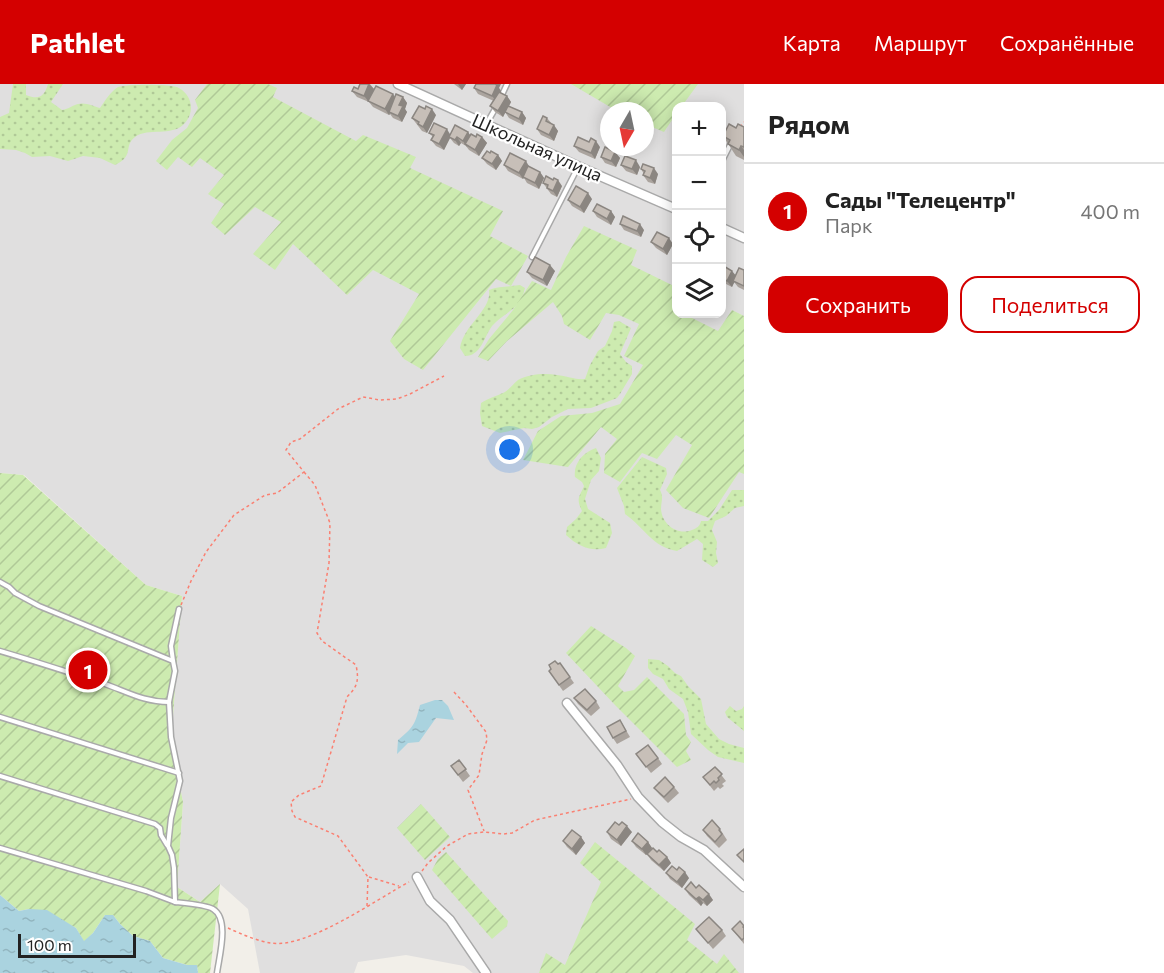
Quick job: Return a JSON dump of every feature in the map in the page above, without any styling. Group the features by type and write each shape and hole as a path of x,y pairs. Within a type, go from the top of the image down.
{"street":[{"name":"Школьная улица","path":"398,84 672,207"},
{"path":"726,230 744,238"},
{"path":"567,703 617,765 638,797 662,822 681,837 704,850 744,887"},
{"path":"417,877 430,902 450,921 486,973"}],"lane":[{"path":"486,125 507,84"},
{"path":"725,156 735,137"},
{"path":"532,257 578,166"},
{"path":"0,582 39,606 173,662"},
{"path":"168,846 171,818 180,781 171,737 169,702 175,671 171,646 179,609"},
{"path":"0,651 109,685 139,698 155,702 169,702"},
{"path":"0,717 179,773"},
{"path":"0,776 155,824 160,828 161,836 172,855 175,902"},
{"path":"0,848 146,891 175,902 213,908 220,915 223,927 217,973"}],"path":[{"path":"744,122 739,129 744,130"},
{"path":"400,886 368,877 338,836 295,817 292,811 291,802 299,795 321,786 347,697 356,688 358,674 356,664 321,641 317,633 329,563 330,523 315,485 286,450 291,442 300,439 338,409 363,397 381,400 397,399 444,376"},
{"path":"179,609 206,552 234,515 265,495 277,493 304,472"},
{"path":"454,692 486,732 487,740 479,775 468,790 484,832"},
{"path":"223,927 273,944 293,941 324,931 417,877 428,863 447,846 468,834 512,833 534,820 638,797"},
{"path":"367,906 368,877"}],"shaded area":[{"path":"0,84 744,84 744,973 473,973 464,966 406,955 358,962 354,973 260,973 248,909 220,884 200,902 177,887 183,802 171,743 182,596 146,585 24,475 0,473"}],"green space":[{"path":"13,84 26,84 26,95 38,97 43,95 48,84 63,84 51,102 62,110 81,104 100,108 118,87 172,86 186,94 191,109 188,119 179,128 135,137 125,158 115,165 100,158 83,156 68,161 50,156 32,157 16,150 0,149 0,117 9,113"},
{"path":"207,84 268,84 277,88 273,97 356,141 363,135 416,157 410,168 503,211 490,236 528,256 511,286 496,279 423,370 404,359 390,341 419,294 373,270 347,295 293,244 275,270 253,254 281,222 255,207 225,235 211,223 224,204 208,194 224,175 200,158 192,167 178,157 167,170 156,161 172,140 187,128 198,108 195,100"},
{"path":"571,84 698,84 685,102 672,102 672,120 664,132 654,128 654,102 602,102"},
{"path":"584,226 637,250 631,265 672,285 672,318 692,318 718,331 732,310 744,316 744,474 739,472 709,518 683,508 666,490 692,445 676,435 657,459 642,453 620,482 604,473 605,454 617,439 601,427 568,467 523,460 538,431 561,416 592,413 620,404 643,365 624,356 639,324 619,315 606,313 590,340 564,324 553,302 507,341 488,361 478,357 532,281 551,290"},
{"path":"520,285 525,288 520,302 492,326 475,353 465,356 460,348 463,339 486,304 489,290"},
{"path":"619,321 631,328 620,354 632,366 632,374 617,398 591,408 568,409 532,429 524,428 500,433 482,426 481,403 505,392 522,378 547,374 585,379 598,351 605,346 614,322"},
{"path":"596,448 601,458 599,471 591,480 585,499 588,509 610,523 612,533 606,548 589,549 566,535 567,527 582,511 579,501 584,486 575,477 577,463"},
{"path":"642,457 666,468 667,474 660,490 661,509 667,524 676,530 686,531 699,526 701,521 708,521 719,510 732,490 744,490 744,506 735,508 726,516 715,521 712,530 717,542 718,563 713,567 702,560 703,544 697,539 677,551 668,549 661,546 625,514 617,488"},
{"path":"0,473 23,475 146,585 182,596 171,743 183,802 177,887 200,902 220,884 210,973 198,973 197,965 187,965 163,958 150,941 133,936 113,915 105,915 84,942 76,928 29,909 19,911 0,895"},
{"path":"591,626 635,656 618,686 624,692 634,690 647,677 684,714 686,735 691,742 686,751 691,760 677,767 566,653"},
{"path":"648,659 659,660 681,676 701,699 706,724 719,739 744,748 744,763 718,757 691,734 688,712 683,699 669,689 663,679 653,674 648,668"},
{"path":"730,706 736,711 744,706 744,731 727,717 725,712"},
{"path":"421,804 450,837 425,860 397,828"},
{"path":"595,842 695,924 687,940 717,964 724,954 739,973 539,973 546,953 565,965 601,882 580,863"},
{"path":"446,852 508,921 507,926 492,939 432,870 438,859"}],"water":[{"path":"442,700 448,706 454,720 436,718 419,742 408,743 397,754 398,740 413,725 420,705"},
{"path":"0,895 19,911 47,910 76,928 84,941 93,933 105,915 113,915 133,936 150,941 163,958 187,965 197,965 198,973 0,973"}],"building":[{"path":"360,84 369,84 364,96 352,91 354,87 358,89"},
{"path":"476,84 497,85 492,96 474,88"},
{"path":"376,86 393,94 385,109 368,101"},
{"path":"499,92 507,96 498,111 490,106"},
{"path":"396,94 403,97 399,105 403,106 398,116 389,112"},
{"path":"419,106 432,109 423,127 412,118"},
{"path":"508,106 522,112 519,119 505,112"},
{"path":"543,116 547,118 546,121 554,125 549,135 537,129"},
{"path":"434,123 447,129 439,144 431,140 434,135 429,133"},
{"path":"729,124 736,128 738,124 744,127 744,147 741,146 739,150 728,144 730,140 726,138"},
{"path":"455,125 468,132 463,141 457,137 455,140 449,137"},
{"path":"471,134 482,137 475,150 465,144"},
{"path":"578,137 589,142 591,138 596,141 591,153 574,146"},
{"path":"487,151 498,155 492,164 482,158"},
{"path":"510,153 526,161 519,173 504,165"},
{"path":"601,156 613,156 611,161"},
{"path":"625,156 636,160 632,169 621,165"},
{"path":"643,164 654,168 650,178 643,175 645,171 641,169"},
{"path":"528,166 540,172 535,183 523,177"},
{"path":"546,176 558,180 553,191 543,183"},
{"path":"576,186 588,193 580,207 568,200"},
{"path":"597,204 611,211 607,219 593,211"},
{"path":"623,216 640,224 637,231 620,224"},
{"path":"657,232 669,238 663,249 651,242"},
{"path":"535,257 550,265 543,280 527,272"},
{"path":"726,267 732,271 726,280"},
{"path":"739,268 744,270 744,286 733,281"},
{"path":"555,661 560,663 570,677 559,685 549,671 551,669 549,665"},
{"path":"585,689 596,701 587,710 574,698"},
{"path":"620,720 626,731 613,738 607,727"},
{"path":"648,745 658,758 646,767 636,754"},
{"path":"459,760 466,769 458,775 451,766"},
{"path":"715,767 722,774 716,783 714,781 710,785 703,777"},
{"path":"665,777 674,787 664,797 654,788"},
{"path":"712,820 722,834 715,842 703,830"},
{"path":"615,822 619,825 622,822 627,826 617,840 607,832"},
{"path":"572,830 581,837 572,849 563,841"},
{"path":"638,833 648,842 642,849 632,841"},
{"path":"653,848 667,857 659,865 647,854"},
{"path":"744,849 744,862 737,855"},
{"path":"672,866 677,870 679,867 685,872 677,882 666,873"},
{"path":"691,882 696,888 699,885 709,894 703,900 699,897 696,899 685,889"},
{"path":"709,917 722,930 708,943 696,929"},
{"path":"740,921 744,926 742,940 732,929"}],"place":[{"name":"Сады \"Телецентр\"","path":"88,670"}]}
